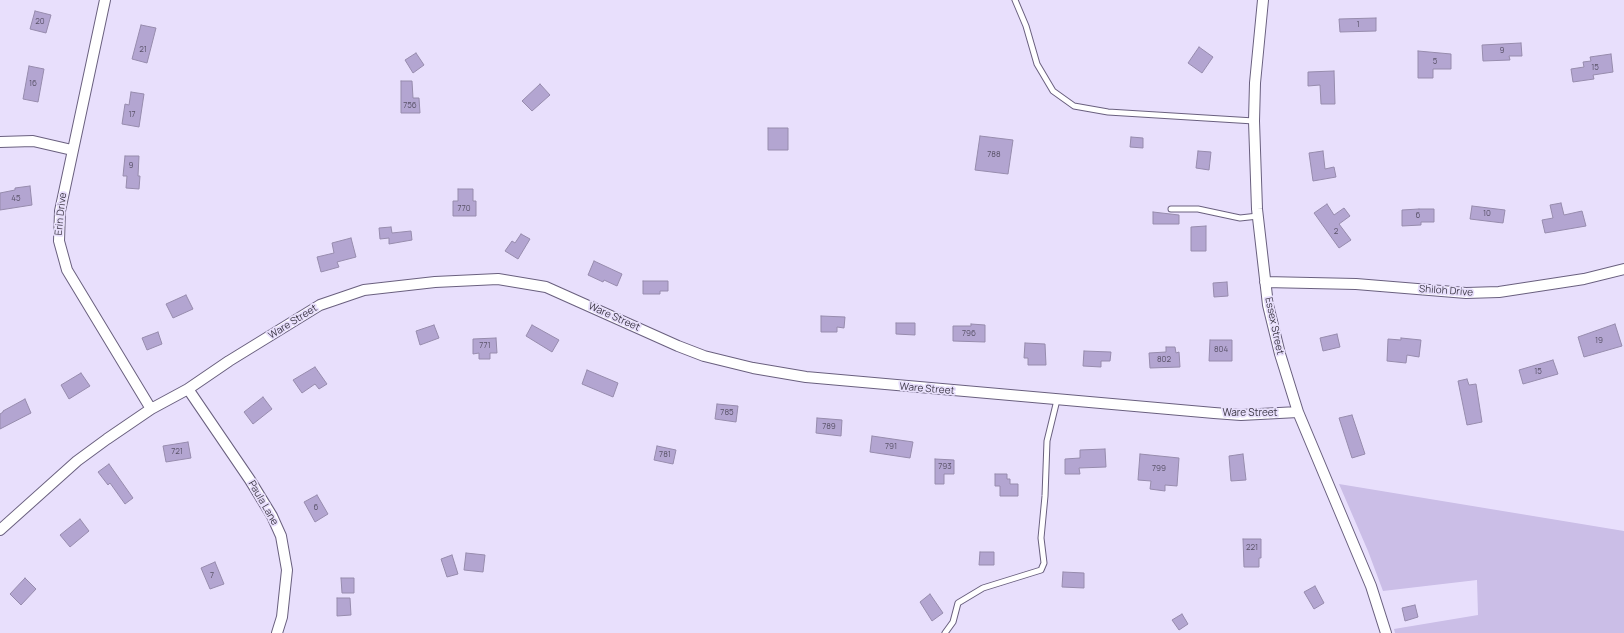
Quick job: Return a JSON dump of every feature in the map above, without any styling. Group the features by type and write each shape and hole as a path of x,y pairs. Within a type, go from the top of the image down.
{"street":[{"name":"Erin Drive","path":"105,0 72,150 58,224 59,241 67,270 150,409"},
{"name":"Essex Street","path":"1263,0 1255,83 1254,121 1258,216 1268,305 1280,354 1298,412 1371,586 1386,633"},
{"path":"0,142 33,141 72,150"},
{"name":"Shiloh Drive","path":"1265,282 1356,284 1466,293 1499,292 1556,284 1624,269"},
{"name":"Ware Street","path":"0,530 77,461 150,409 188,389 229,361 320,305 364,290 435,282 498,279 546,287 678,346 704,356 753,368 806,377 871,384 1241,415 1298,412"},
{"name":"Paula Lane","path":"188,389 250,480 272,516 281,536 287,570 283,610 277,633"}],"lane":[{"path":"1015,0 1026,26 1037,64 1053,90 1074,106 1108,112 1254,121"},
{"path":"1171,209 1198,209 1240,218 1258,216"},
{"path":"945,633 953,622 958,603 983,588 1041,570 1044,563 1041,538 1045,496 1047,441 1057,400"}],"shaded area":[{"path":"1339,484 1624,531 1624,633 1395,633 1394,629 1478,615 1477,580 1383,591 1368,551"}],"building":[{"path":"35,11 51,15 46,33 30,29"},
{"path":"1376,18 1376,31 1340,32 1339,19"},
{"path":"141,25 156,28 147,63 132,59"},
{"path":"1521,43 1522,56 1509,56 1510,60 1483,61 1482,45"},
{"path":"1199,47 1213,57 1202,73 1188,63"},
{"path":"1418,51 1451,54 1451,69 1433,69 1433,78 1418,78"},
{"path":"416,53 424,65 413,73 405,60"},
{"path":"1611,54 1613,72 1593,75 1594,79 1573,82 1571,69 1584,67 1583,62 1591,61 1590,57"},
{"path":"29,66 44,69 38,102 23,99"},
{"path":"1334,71 1335,104 1321,104 1320,85 1308,86 1308,72"},
{"path":"401,81 412,81 413,98 419,98 420,113 401,113"},
{"path":"540,84 550,95 532,111 522,101"},
{"path":"131,92 144,94 139,127 122,124 125,104 129,105"},
{"path":"768,128 788,128 788,150 768,150"},
{"path":"980,136 1013,140 1008,174 975,170"},
{"path":"1131,137 1143,138 1143,148 1130,147"},
{"path":"1198,151 1211,152 1209,170 1196,168"},
{"path":"1323,151 1325,169 1334,167 1336,177 1313,181 1309,153"},
{"path":"125,156 139,156 139,189 126,188 127,176 123,176"},
{"path":"30,186 32,205 0,210 0,193 15,190 15,188"},
{"path":"458,189 473,189 473,201 476,201 476,216 453,216 453,201 458,201"},
{"path":"1561,203 1564,215 1582,211 1586,226 1545,233 1542,220 1553,218 1550,205"},
{"path":"1327,204 1334,215 1344,208 1350,216 1339,224 1351,240 1339,248 1314,213"},
{"path":"1472,206 1505,210 1503,223 1470,219"},
{"path":"1434,209 1434,222 1421,222 1421,225 1402,226 1402,210"},
{"path":"1153,212 1179,215 1179,224 1153,224"},
{"path":"1206,226 1206,251 1191,251 1191,227"},
{"path":"391,227 392,233 411,231 412,240 389,244 389,238 380,239 379,228"},
{"path":"521,234 530,239 518,259 505,251 512,241 515,243"},
{"path":"351,238 356,257 337,262 339,267 321,272 317,257 334,253 332,243"},
{"path":"594,261 622,274 617,286 604,280 603,282 588,275"},
{"path":"643,281 668,281 668,291 660,291 660,294 643,294"},
{"path":"1227,282 1228,296 1214,297 1213,283"},
{"path":"186,295 193,309 173,318 166,304"},
{"path":"821,316 845,317 844,328 837,327 837,332 821,332"},
{"path":"896,323 915,323 915,335 896,334"},
{"path":"971,324 985,325 985,342 953,341 953,326 971,326"},
{"path":"1615,324 1622,346 1584,357 1578,337"},
{"path":"434,325 439,338 420,345 416,331"},
{"path":"532,325 559,340 552,352 526,336"},
{"path":"158,332 162,344 147,350 142,338"},
{"path":"1337,334 1340,347 1323,351 1320,338"},
{"path":"496,338 497,353 490,353 490,359 479,359 479,353 473,354 473,339"},
{"path":"1401,338 1421,340 1419,357 1407,355 1406,363 1387,361 1388,339 1401,340"},
{"path":"1210,340 1232,340 1232,361 1209,361"},
{"path":"1025,343 1045,344 1046,365 1028,365 1028,358 1024,358"},
{"path":"1166,347 1175,347 1176,353 1179,352 1180,367 1150,368 1149,353 1166,352"},
{"path":"1084,351 1111,352 1110,361 1101,361 1101,367 1083,366"},
{"path":"1553,360 1558,374 1523,384 1519,370"},
{"path":"315,367 327,384 319,389 315,384 302,393 293,380"},
{"path":"587,370 618,383 613,397 582,384"},
{"path":"81,373 90,386 69,399 61,385"},
{"path":"1467,379 1469,385 1476,384 1482,422 1467,425 1458,381"},
{"path":"263,397 272,409 253,424 244,412"},
{"path":"25,399 31,413 0,429 0,414"},
{"path":"717,404 738,406 736,422 715,419"},
{"path":"1352,415 1365,454 1352,458 1339,418"},
{"path":"817,418 842,420 841,436 816,433"},
{"path":"872,436 913,442 910,458 870,452"},
{"path":"188,442 191,458 166,462 163,446"},
{"path":"657,446 676,450 673,464 654,460"},
{"path":"1105,449 1106,467 1079,468 1080,474 1065,474 1065,459 1080,458 1080,450"},
{"path":"1140,454 1179,458 1177,486 1165,485 1165,491 1150,489 1151,481 1138,480"},
{"path":"1243,454 1246,480 1231,481 1229,456"},
{"path":"935,459 954,460 954,474 944,474 944,484 935,484"},
{"path":"109,464 133,498 125,504 110,483 108,485 98,472"},
{"path":"995,474 1007,474 1007,479 1010,479 1010,484 1018,484 1018,496 1000,496 1000,486 995,486"},
{"path":"317,495 328,514 315,522 304,502"},
{"path":"80,519 89,531 70,547 60,535"},
{"path":"1243,539 1261,539 1261,558 1259,558 1259,567 1244,567"},
{"path":"980,552 994,552 994,565 979,565"},
{"path":"466,553 485,555 483,572 464,570"},
{"path":"452,555 458,574 447,577 441,559"},
{"path":"215,562 224,584 210,589 201,568"},
{"path":"1063,572 1084,573 1084,588 1062,587"},
{"path":"25,578 36,589 21,605 10,594"},
{"path":"341,578 354,578 354,593 342,593"},
{"path":"1315,586 1324,603 1314,609 1304,592"},
{"path":"930,594 943,613 932,621 920,602"},
{"path":"337,598 350,598 351,615 337,616"},
{"path":"1415,605 1418,617 1405,621 1402,608"},
{"path":"1182,614 1188,624 1179,630 1172,620"}]}
